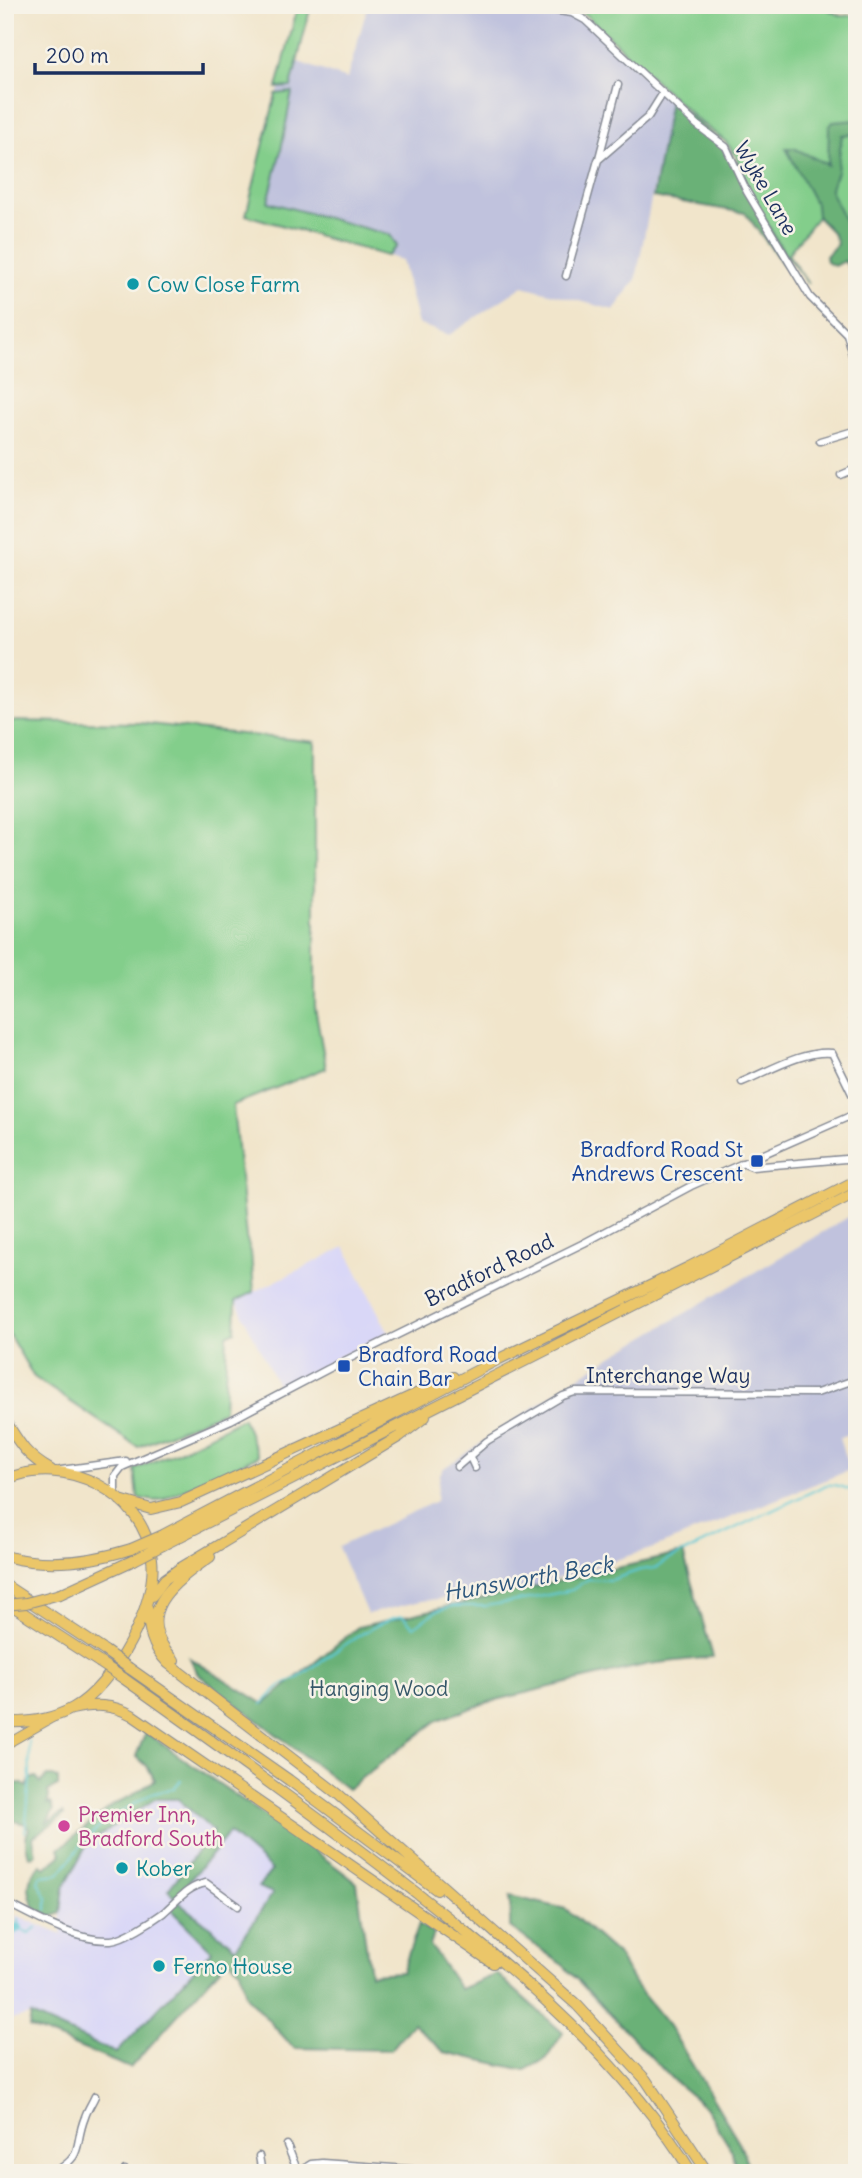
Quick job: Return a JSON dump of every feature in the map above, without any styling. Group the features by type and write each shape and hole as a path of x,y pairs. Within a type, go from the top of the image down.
{"highway":[{"path":"5,1603 26,1603 60,1594 134,1560 162,1540 499,1359 687,1268 857,1180"},
{"path":"5,1556 30,1562 72,1562 162,1540 446,1402 857,1192"},
{"path":"118,1499 151,1508 181,1502 438,1382 499,1359"},
{"path":"5,1722 28,1721 72,1709 92,1694 107,1676 133,1637 148,1603 161,1584 173,1573 400,1436 446,1402"},
{"path":"5,1420 22,1448 53,1471"},
{"path":"5,1480 26,1471 53,1471 88,1478 118,1499 140,1524 150,1545 153,1571 148,1603 149,1631 157,1651 168,1663 338,1794 577,2005 646,2080 708,2173"},
{"path":"204,1691 163,1645 156,1627 158,1607 163,1595 172,1586 247,1529"},
{"path":"5,1585 105,1651 289,1780 505,1940"},
{"path":"5,1603 123,1678 253,1769 476,1940 581,2035 628,2085 670,2139 692,2173"},
{"path":"72,1709 103,1705 132,1715 425,1914 545,2001"}],"main road":[{"path":"5,1747 60,1714"}],"street":[{"name":"Wyke Lane","path":"544,5 545,9 572,13 585,20 697,125 726,147 747,192 810,297 847,334 857,370"},
{"path":"566,276 618,85"},
{"path":"598,160 648,117 663,93"},
{"path":"847,334 857,321"},
{"path":"820,441 857,430"},
{"path":"841,475 857,468"},
{"path":"742,1082 805,1054 832,1053 857,1104"},
{"name":"Bradford Road","path":"118,1499 114,1482 116,1473 122,1467 232,1420 365,1350 584,1243 691,1186 857,1113"},
{"path":"742,1163 751,1167 857,1158"},
{"name":"Interchange Way","path":"457,1467 487,1441 563,1396 575,1392 817,1393 857,1379"},
{"path":"469,1455 475,1468"},
{"name":"Bradford Road","path":"53,1471 138,1460"},
{"path":"5,1902 68,1931 96,1939 114,1940 154,1920 193,1885 206,1883 238,1906"},
{"path":"53,2173 71,2161 76,2154 84,2117 95,2096"},
{"path":"287,2145 297,2172 311,2164 323,2163 464,2173"},
{"path":"259,2156 262,2173"}],"shaded area":[{"path":"368,5 543,5 572,13 585,20 670,100 636,279 614,310 523,286 449,335 418,324 402,260 246,215 287,58 347,79"},
{"path":"857,1212 857,1430 839,1438 850,1470 654,1548 527,1588 421,1601 367,1614 338,1547 436,1501 440,1474 444,1468 592,1368"},
{"path":"345,1247 388,1332 279,1388 236,1301"},
{"path":"154,1799 178,1799 214,1831 168,1890 174,1897 229,1833 272,1871 273,1893 236,1948 178,1901 169,1908 212,1950 116,2053 31,2015 5,2021 5,1935 16,1931 16,1915 62,1935 64,1887 88,1843"}],"green space":[{"path":"298,5 311,5 291,87 277,88"},
{"path":"548,5 828,5 829,10 842,16 857,15 857,283 833,233 817,217 788,254 808,284 788,258 747,193 736,156 726,142 695,118 587,16"},
{"path":"292,92 268,202 390,235 397,246 387,256 246,215 276,94"},
{"path":"670,100 726,147 783,252 788,271 745,213 653,197"},
{"path":"857,120 857,134 842,135 837,172 830,190 857,247 857,283 845,261 834,266 827,262 826,256 837,244 833,233 817,216 816,205 786,148 794,148 828,165 829,127 833,122"},
{"path":"5,721 140,723 315,742 315,1007 326,1068 233,1105 254,1292 236,1301 235,1331 227,1335 224,1411 138,1447 34,1377 5,1328"},
{"path":"243,1418 258,1456 163,1499 155,1501 138,1498 135,1469 179,1451"},
{"name":"Hanging Wood","path":"683,1553 713,1657 649,1664 492,1701 438,1720 347,1789 198,1674 190,1658 264,1704 358,1627"},
{"path":"146,1732 357,1883 370,1974 402,1972 419,1924 434,1934 430,1945 460,1989 497,1974 563,2033 546,2059 525,2070 444,2052 413,2023 391,2050 294,2048 246,1996 240,1970 228,1959 130,2068 29,2027 31,2015 116,2053 212,1951 169,1908 178,1901 236,1948 273,1893 258,1887 272,1870 229,1833 175,1898 168,1890 213,1831 178,1799 155,1799 88,1843 64,1887 61,1913 52,1917 35,1909 29,1885 36,1870 41,1865 45,1868 62,1854 59,1849 114,1804 155,1780 147,1766 136,1756"},
{"path":"47,1776 58,1779 58,1786 48,1791 47,1804 51,1803 54,1810 46,1823 63,1813 64,1815 33,1837 36,1854 33,1857 29,1856 27,1849 29,1829 26,1824 5,1819 5,1785 21,1783 27,1787 30,1779 36,1777 41,1783"},
{"path":"510,1896 566,1909 617,1954 636,1986 669,2026 739,2142 751,2173 736,2173 732,2151 705,2107 674,2081 564,1966 510,1927"}],"waterway":[{"name":"Hunsworth Beck","path":"262,1704 282,1685 299,1678 336,1651 392,1618 403,1616 414,1627 436,1611 454,1606 485,1606 523,1600 572,1590 588,1579 611,1580 640,1570 656,1568 826,1485 857,1491"},
{"path":"25,1832 30,1779 29,1740"},
{"name":"Hunsworth Beck","path":"47,1910 47,1898 38,1882 40,1876 59,1874 87,1838 109,1819 151,1794 174,1788 181,1780"},
{"name":"Hunsworth Beck","path":"18,1919 18,1928 29,1933 37,1927"},
{"path":"5,1932 18,1928"}],"place":[{"name":"Cow Close Farm","path":"133,284"},
{"name":"Bradford Road St Andrews Crescent","path":"757,1161"},
{"name":"Bradford Road Chain Bar","path":"344,1366"},
{"name":"Premier Inn, Bradford South","path":"64,1826"},
{"name":"Kober","path":"122,1868"},
{"name":"Ferno House","path":"159,1966"}]}
